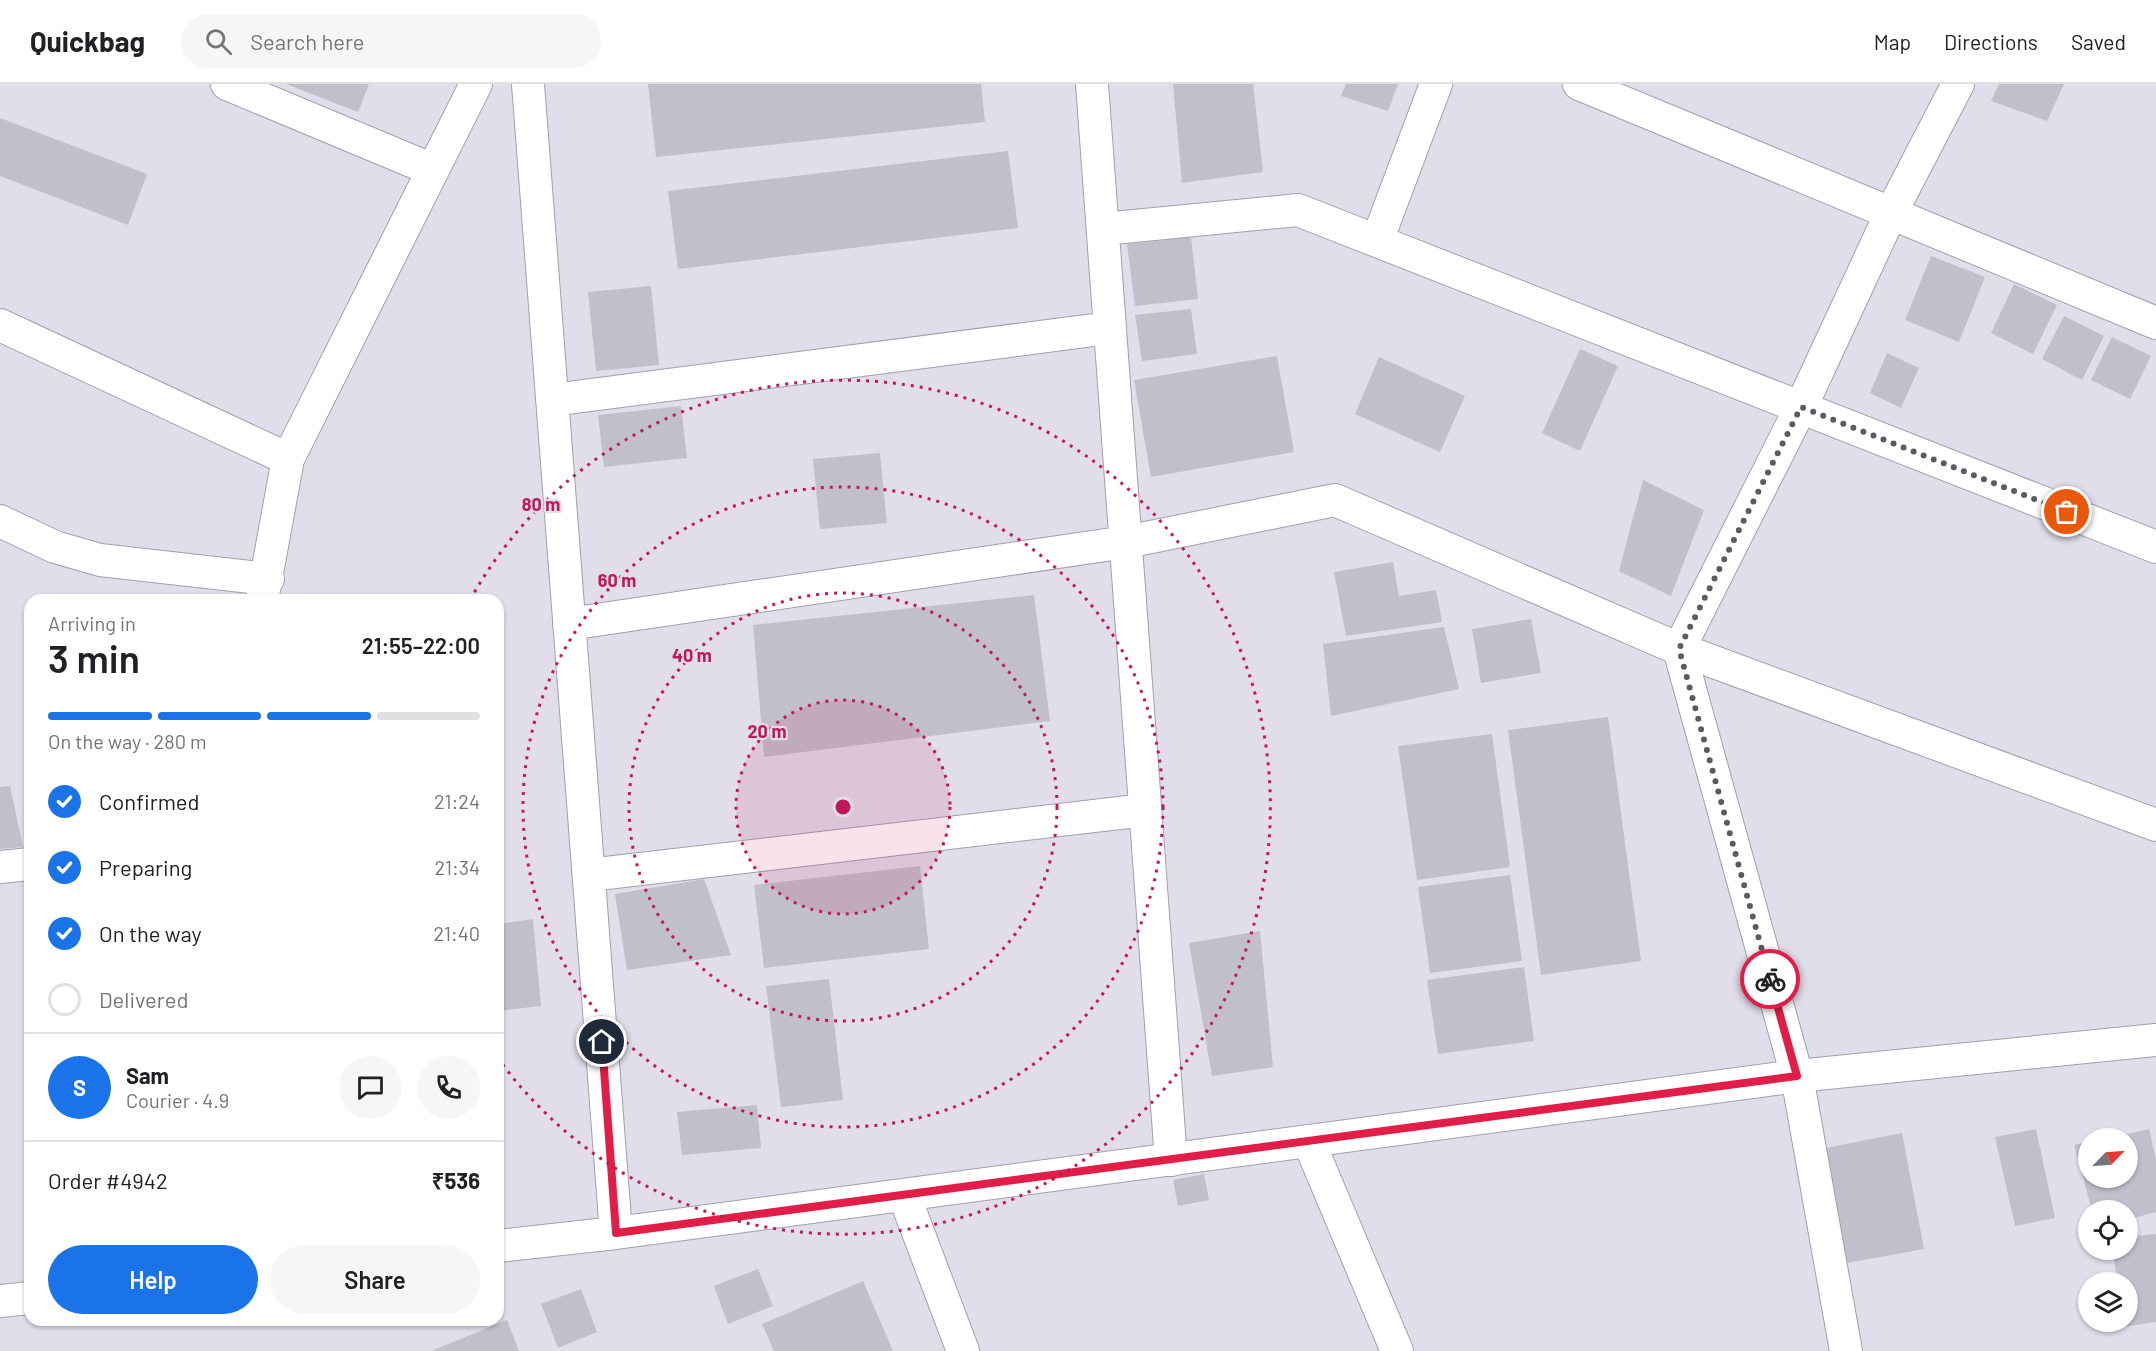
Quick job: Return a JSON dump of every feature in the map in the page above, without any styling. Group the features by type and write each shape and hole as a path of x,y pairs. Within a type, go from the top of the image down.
{"street":[{"path":"227,84 433,170"},
{"path":"0,521 55,547 100,560 265,590 288,459 476,84"},
{"path":"528,84 616,1233"},
{"path":"1092,84 1171,1160"},
{"path":"1377,241 1436,84"},
{"path":"1579,84 2156,323"},
{"path":"1846,1351 1797,1076 1679,649 1801,407 1891,213 1958,84"},
{"path":"1102,230 1298,210 2156,547"},
{"path":"0,325 288,459"},
{"path":"552,400 1110,328"},
{"path":"569,624 1126,542 1335,500 1679,649 2156,825"},
{"path":"589,874 1145,810"},
{"path":"0,867 24,865"},
{"path":"504,1245 616,1233 1797,1076 2156,1040"},
{"path":"1309,1142 1397,1351"},
{"path":"904,1195 963,1351"},
{"path":"0,1301 24,1299"}],"building":[{"path":"286,84 369,84 358,112"},
{"path":"648,84 981,84 985,122 656,157"},
{"path":"1173,84 1253,84 1263,172 1182,183"},
{"path":"1346,84 1398,84 1388,111 1341,96"},
{"path":"1999,84 2064,84 2047,121 1991,101"},
{"path":"0,118 147,174 128,225 0,176"},
{"path":"1008,151 1018,228 678,269 668,191"},
{"path":"1191,237 1198,299 1135,306 1127,244"},
{"path":"1931,256 1985,277 1959,342 1905,320"},
{"path":"2014,284 2057,305 2033,354 1991,333"},
{"path":"651,286 659,365 596,371 588,292"},
{"path":"1191,309 1197,354 1142,361 1135,315"},
{"path":"2064,316 2104,336 2082,380 2042,359"},
{"path":"2112,337 2151,356 2130,399 2091,380"},
{"path":"1580,349 1618,366 1580,451 1542,433"},
{"path":"1887,353 1919,368 1901,408 1870,393"},
{"path":"1277,356 1294,452 1151,477 1134,380"},
{"path":"1379,357 1465,396 1440,452 1355,414"},
{"path":"681,406 687,458 604,467 598,415"},
{"path":"880,453 887,523 820,529 813,459"},
{"path":"1643,480 1704,510 1671,596 1619,571"},
{"path":"1393,562 1399,596 1436,590 1442,622 1346,636 1334,572"},
{"path":"1034,595 1050,721 764,757 753,625"},
{"path":"1531,619 1541,673 1481,683 1472,629"},
{"path":"1444,627 1459,689 1331,716 1323,644"},
{"path":"1608,717 1641,961 1541,975 1508,730"},
{"path":"1492,734 1510,867 1417,880 1398,746"},
{"path":"10,786 23,847 0,849 0,787"},
{"path":"920,866 929,949 764,968 754,885"},
{"path":"1510,875 1522,961 1430,973 1418,887"},
{"path":"704,879 731,955 627,970 615,894"},
{"path":"533,919 541,1006 504,1010 504,923"},
{"path":"1260,931 1273,1067 1212,1076 1189,943"},
{"path":"1524,967 1534,1041 1438,1054 1427,980"},
{"path":"829,979 843,1100 781,1107 766,986"},
{"path":"757,1105 761,1148 682,1155 677,1112"},
{"path":"2036,1129 2055,1218 2015,1226 1995,1137"},
{"path":"2149,1129 2156,1159 2156,1212 2138,1217 2138,1200 2089,1200 2086,1188 2138,1188 2138,1132"},
{"path":"1902,1133 1924,1249 1847,1263 1825,1148"},
{"path":"2078,1144 2078,1159 2074,1145"},
{"path":"1204,1174 1209,1200 1178,1206 1173,1180"},
{"path":"2156,1234 2156,1322 2138,1325 2138,1272 2116,1272 2114,1260 2138,1260 2138,1236"},
{"path":"758,1269 773,1306 728,1324 714,1286"},
{"path":"863,1281 893,1351 774,1351 762,1324"},
{"path":"581,1289 597,1332 558,1348 541,1304"},
{"path":"507,1320 519,1351 431,1351 492,1326 504,1326 504,1321"}],"way so far":[{"path":"1770,979 1679,649 1801,407 2067,512"}],"route":[{"path":"602,1042 616,1233 1797,1076 1770,979"}]}
